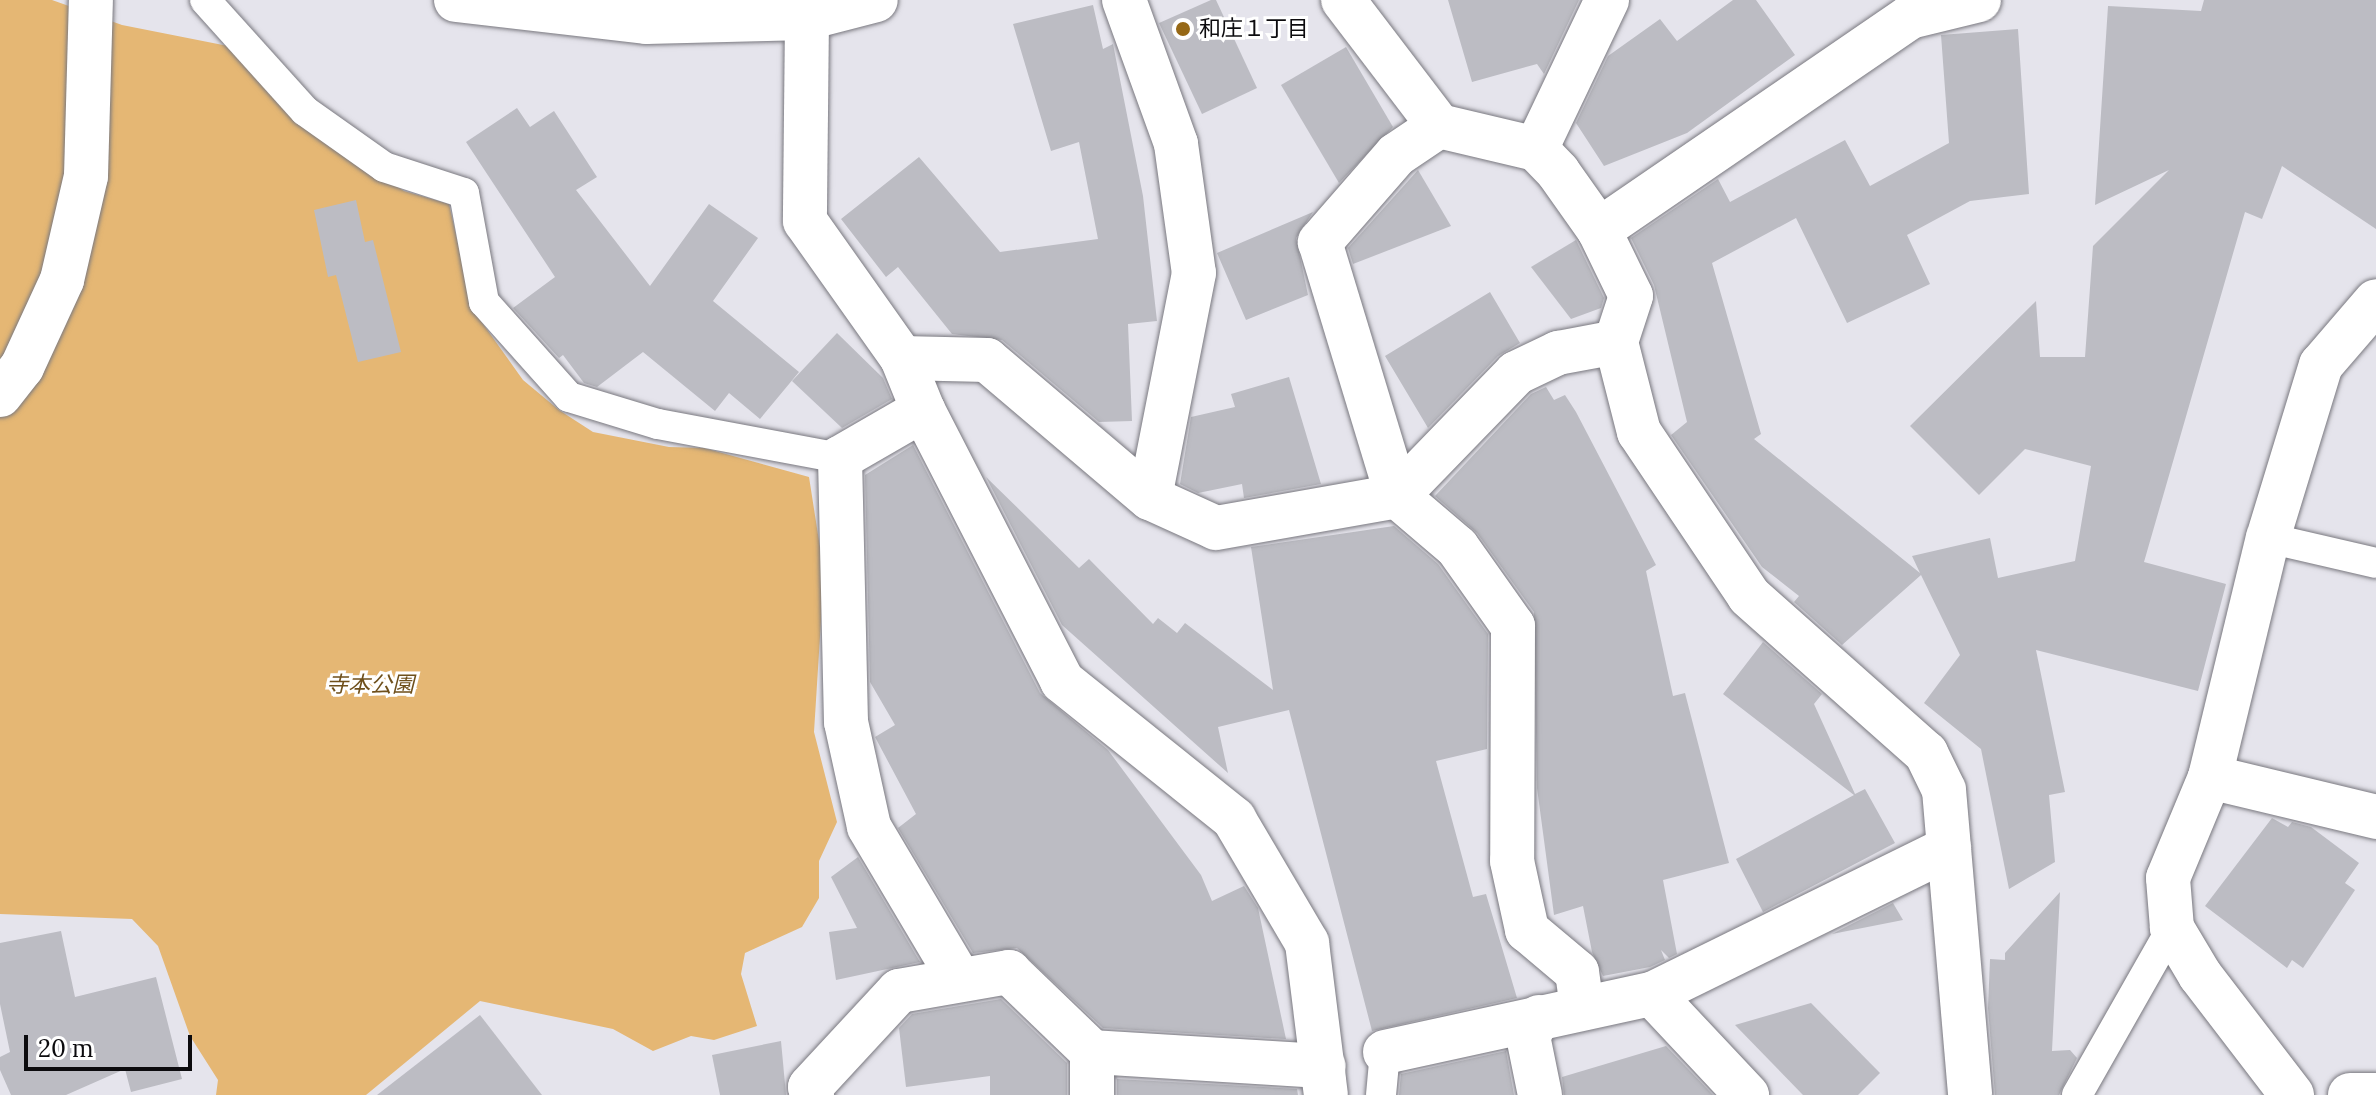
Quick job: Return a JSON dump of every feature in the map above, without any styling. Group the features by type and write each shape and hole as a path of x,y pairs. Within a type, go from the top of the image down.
{"street":[{"path":"456,0 541,4 646,22 807,18 876,0"},
{"path":"1124,0 1176,144 1194,273 1150,498"},
{"path":"1343,0 1439,126 1536,149 1599,230 1631,296 1616,342 1639,432 1749,596 1926,753 1944,790 1970,1095"},
{"path":"1536,149 1607,0"},
{"path":"1599,230 1910,17 1979,0"},
{"path":"0,395 22,367 62,280 86,176 86,1"},
{"path":"807,18 805,221 902,358 923,410 1062,681 1234,819 1307,943 1325,1080 1092,1052 1009,972 958,977 899,991 810,1087 812,1095"},
{"path":"1439,126 1396,155 1320,242 1397,496 1457,547 1513,626 1512,861 1527,930 1577,972 1582,1007"},
{"path":"2292,1095 2200,975 2172,928 2168,878 2210,777 2268,538 2321,365 2376,301"},
{"path":"902,358 987,360 1150,498 1216,528 1397,496 1516,373 1558,353 1616,342"},
{"path":"923,410 840,458 846,722 869,827 958,977"},
{"path":"2210,777 2376,817"},
{"path":"1385,1052 1652,994 1949,848"},
{"path":"1652,994 1747,1095"},
{"path":"1539,1017 1528,1036 1540,1095"},
{"path":"1092,1052 1092,1095"},
{"path":"2350,1095 2376,1095"}],"lane":[{"path":"205,0 305,111 384,167 464,193 484,302 569,397 658,424 840,458"},
{"path":"2268,538 2376,563"},
{"path":"2077,1095 2172,928"},
{"path":"1381,1095 1385,1052"}],"green space":[{"name":"寺本公園","path":"0,0 52,0 122,25 228,46 354,159 404,191 449,204 473,310 523,380 559,410 593,432 669,447 704,448 809,477 824,573 814,732 837,822 819,861 819,898 802,927 745,953 741,974 757,1026 714,1040 691,1036 653,1051 613,1029 480,1001 366,1095 216,1095 218,1080 190,1036 158,946 132,919 0,914"}],"building":[{"path":"1216,0 1257,88 1202,114 1159,23"},
{"path":"1448,0 1579,0 1544,74 1537,64 1472,82"},
{"path":"1733,0 1756,0 1795,55 1687,133 1604,166 1576,123 1608,56 1660,19 1677,41"},
{"path":"2204,0 2376,0 2376,229 2282,166 2262,219 2245,212 2144,562 2226,584 2198,691 2036,650 2065,792 2049,795 2055,862 2009,889 1981,749 1924,703 1960,655 1921,575 1842,645 1794,602 1799,596 1762,567 1671,435 1687,422 1654,285 1631,238 1718,179 1730,202 1845,140 1870,186 1949,143 1941,35 2018,29 2029,194 1970,201 1907,235 1930,284 1847,323 1796,218 1712,263 1761,434 1754,439 1920,573 1912,556 1990,538 1998,578 2075,561 2091,466 2025,449 1979,495 1910,426 2036,301 2040,357 2085,357 2093,246 2169,170 2095,205 2108,6 2201,11"},
{"path":"1093,5 1103,49 1113,44 1143,196 1157,321 1128,324 1132,421 1099,422 1002,340 952,334 898,267 886,277 841,219 919,157 1000,252 1098,239 1079,142 1051,151 1013,24"},
{"path":"1346,47 1393,127 1339,183 1281,85"},
{"path":"517,108 530,127 554,111 597,177 576,190 650,286 709,204 758,238 713,301 799,372 760,419 729,393 715,411 643,352 597,387 584,383 563,355 559,358 513,308 555,277 466,142"},
{"path":"1418,170 1451,226 1353,264 1348,248"},
{"path":"356,200 365,242 373,240 401,352 358,362 336,275 328,277 314,210"},
{"path":"1313,212 1296,238 1308,295 1246,320 1217,253"},
{"path":"1576,240 1604,298 1601,308 1571,319 1531,267"},
{"path":"1490,292 1520,343 1498,356 1428,428 1385,356"},
{"path":"837,333 883,378 892,399 842,428 792,381"},
{"path":"1289,377 1321,484 1244,498 1242,484 1198,493 1180,484 1191,417 1235,407 1231,394"},
{"path":"1546,387 1554,400 1565,395 1576,412 1656,565 1646,571 1673,696 1685,693 1729,863 1663,880 1677,954 1669,958 1661,950 1665,960 1650,967 1603,976 1592,952 1583,906 1554,915 1537,788 1534,612 1477,533 1435,496 1531,394"},
{"path":"913,445 1040,693 1108,750 1201,875 1212,901 1244,886 1258,908 1286,1039 1103,1028 1017,948 973,953 898,828 916,814 875,737 895,725 870,682 865,475"},
{"path":"986,477 1079,568 1089,559 1153,624 1158,618 1177,633 1185,623 1273,690 1251,547 1394,526 1438,564 1488,634 1487,749 1436,761 1473,897 1486,894 1517,998 1372,1031 1289,710 1218,727 1228,773 1062,625"},
{"path":"1763,642 1822,694 1814,704 1855,794 1865,789 1895,843 1763,912 1736,859 1854,795 1723,694"},
{"path":"2272,818 2288,827 2292,822 2311,827 2359,863 2345,883 2355,890 2303,968 2292,960 2287,968 2205,906"},
{"path":"858,857 920,962 836,980 829,932 857,928 831,877"},
{"path":"2060,892 2052,1051 2070,1050 2077,1058 2059,1095 1995,1095 1988,1008 1990,959 2005,960 2005,953"},
{"path":"1893,903 1903,920 1832,934"},
{"path":"61,931 75,997 156,977 182,1079 131,1092 125,1069 66,1095 11,1095 0,1070 0,1057 10,1052 0,1004 0,943"},
{"path":"1001,999 1067,1063 1067,1095 990,1095 990,1076 906,1087 899,1028 912,1014"},
{"path":"1811,1003 1880,1073 1858,1095 1803,1095 1735,1025"},
{"path":"480,1015 542,1095 377,1095"},
{"path":"781,1041 786,1095 720,1095 712,1055"},
{"path":"1666,1046 1713,1095 1564,1095 1562,1077"},
{"path":"1506,1051 1514,1095 1399,1095 1401,1074"},
{"path":"1117,1079 1297,1089 1298,1095 1117,1095"}],"place":[{"name":"和庄１丁目","path":"1183,29"}]}
